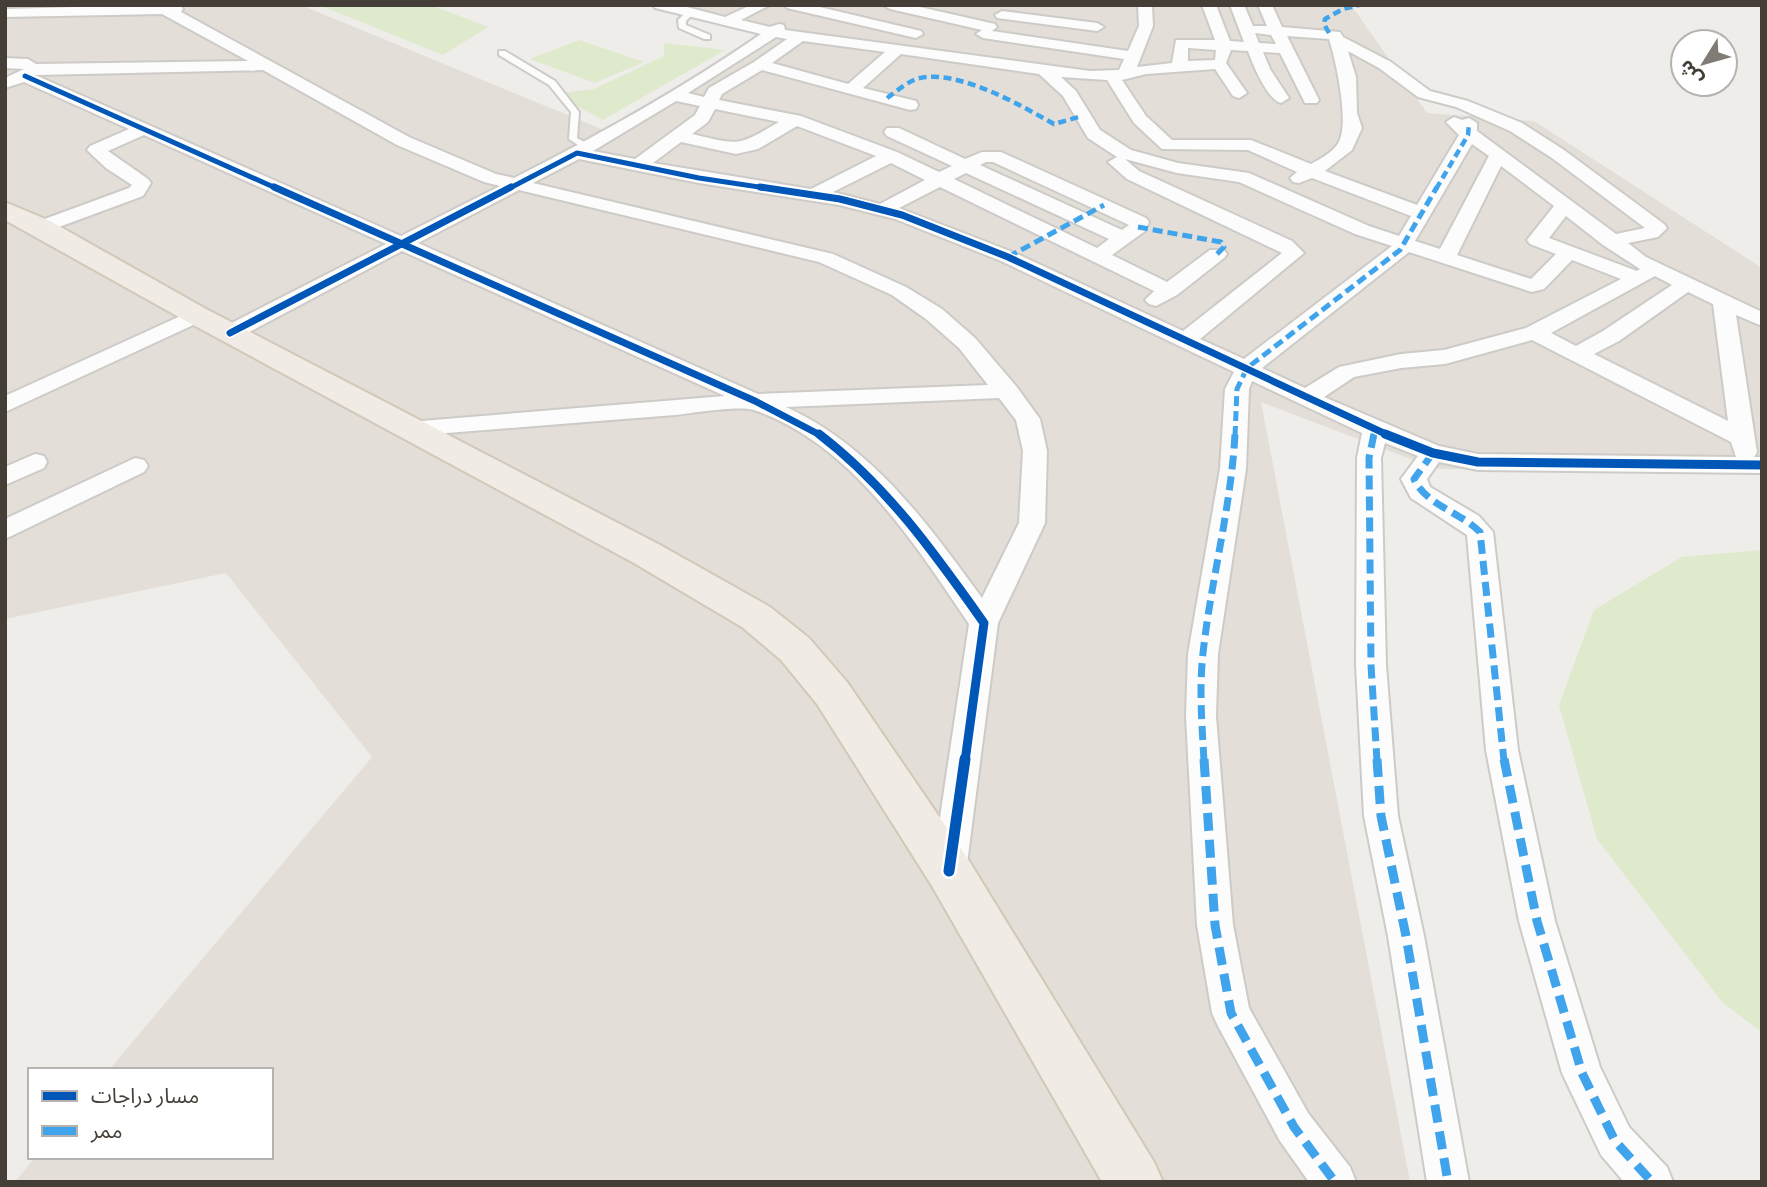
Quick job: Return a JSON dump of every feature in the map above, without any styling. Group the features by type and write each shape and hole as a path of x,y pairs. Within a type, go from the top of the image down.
{"main road":[{"path":"5,210 41,227 195,315 647,554 757,617 795,649 831,694 949,871 1134,1182"}],"street":[{"path":"5,13 192,5"},
{"path":"660,5 725,22 800,36 834,53"},
{"path":"690,13 706,5"},
{"path":"725,22 763,5"},
{"path":"792,5 817,8 866,23 943,39 992,25 1041,21 1097,27 1137,55 1146,69 1219,64"},
{"path":"890,5 958,11"},
{"path":"937,5 992,25 1137,55"},
{"path":"1041,21 1051,5"},
{"path":"1145,5 1146,26 1137,55 1140,119 1168,145 1251,145 1420,213"},
{"path":"1209,5 1225,53 1219,64"},
{"path":"1281,98 1262,69 1238,7 1267,8 1311,100"},
{"path":"162,8 413,145 470,171 826,258 899,291 934,314 967,343 1028,419 1035,451 1032,523 984,623 949,871"},
{"path":"230,333 582,150 733,60 771,32 817,8"},
{"path":"813,86 848,36 866,23"},
{"path":"959,57 992,25 1097,27"},
{"path":"1217,26 1329,33 1337,36 1333,48 1348,77 1349,113 1353,128 1346,146 1313,172 1274,191"},
{"path":"640,164 702,118 715,91 760,65 800,36"},
{"path":"834,53 857,42 1043,69 1137,55 1181,43 1288,49"},
{"path":"1180,66 1181,43"},
{"path":"1333,48 1385,65 1468,129 1497,157 1610,241 1645,274"},
{"path":"853,88 898,49"},
{"path":"5,63 29,64 21,76"},
{"path":"1219,64 1239,93"},
{"path":"760,65 870,111 903,103 853,88 813,86"},
{"path":"21,76 265,66"},
{"path":"1043,69 1070,94 1087,126 1109,145 1151,163 1195,172 1237,176 1402,244 1535,286 1568,253"},
{"path":"21,76 755,401 815,432 847,456 887,494 984,623"},
{"path":"1424,94 1462,104 1516,127 1657,228 1651,233 1610,241"},
{"path":"673,95 795,120 891,156 1170,290"},
{"path":"678,136 736,149 752,145 795,120"},
{"path":"41,227 136,192 142,183 96,150 143,129"},
{"path":"1335,1182 1294,1127 1231,1013 1215,925 1201,716 1203,654 1233,469 1237,389 1247,368 1342,298 1358,280 1392,257 1468,129"},
{"path":"893,132 1122,239"},
{"path":"1109,145 1121,167 1133,175 1285,245 1294,253 1185,340"},
{"path":"582,150 699,178 884,209 954,235 1247,368 1376,430 1433,453 1478,462 1754,465 1743,438 1723,303"},
{"path":"884,209 990,155 1139,222 1138,227 1099,256"},
{"path":"813,195 891,156"},
{"path":"1445,259 1497,157"},
{"path":"954,235 1053,182"},
{"path":"1604,188 1556,201 1537,240 1568,253 1685,285 1762,320"},
{"path":"1134,316 1217,254"},
{"path":"1306,398 1347,372 1401,361 1446,357 1534,332 1645,274"},
{"path":"1577,354 1611,336 1685,285"},
{"path":"5,405 195,315"},
{"path":"1534,332 1743,438"},
{"path":"409,429 755,401 1008,391"},
{"path":"1376,430 1369,458 1371,665 1381,816 1406,936 1448,1182"},
{"path":"1433,453 1414,479 1416,487 1470,522 1480,532 1502,750 1537,921 1578,1060 1615,1141 1652,1182"},
{"path":"5,477 36,463"},
{"path":"5,530 135,466"}],"lane":[{"path":"690,13 682,20 682,26 707,37"},
{"path":"502,53 552,83 575,112 573,139 582,150"}],"shaded area":[{"path":"5,5 301,5 604,130 775,27 682,5 1351,5 1427,113 1534,121 1762,268 1762,472 1437,469 1261,402 1410,1182 15,1182 33,1159 273,1159 273,1068 111,1068 372,757 226,573 5,619"}],"green space":[{"path":"319,5 431,5 488,27 443,55"},
{"path":"579,40 644,62 595,83 530,59"},
{"path":"664,43 725,50 603,120 554,94 594,89 664,56"},
{"path":"1762,550 1762,1032 1723,1003 1597,839 1559,705 1594,610 1682,557"}],"marked path":[{"path":"1329,33 1324,24 1325,19 1343,9 1359,5"},
{"path":"887,98 917,78 932,77 974,85 1007,98 1054,124 1082,116"},
{"path":"1335,1182 1294,1127 1231,1013 1215,925 1201,716 1203,654 1233,469 1237,389 1247,368 1400,250 1468,135 1469,123"},
{"path":"1008,257 1104,205"},
{"path":"1138,227 1221,242 1224,247 1217,254"},
{"path":"1375,430 1369,458 1371,665 1381,816 1406,936 1448,1182"},
{"path":"1433,453 1414,479 1420,492 1470,522 1480,532 1502,750 1537,921 1582,1073 1615,1141 1652,1182"}],"cycle path":[{"path":"25,76 755,401 811,428 843,452 909,520 984,623 949,871"},
{"path":"230,333 577,153 699,178 840,199 902,215 1008,257 1375,430 1433,453 1478,462 1762,465"}]}
